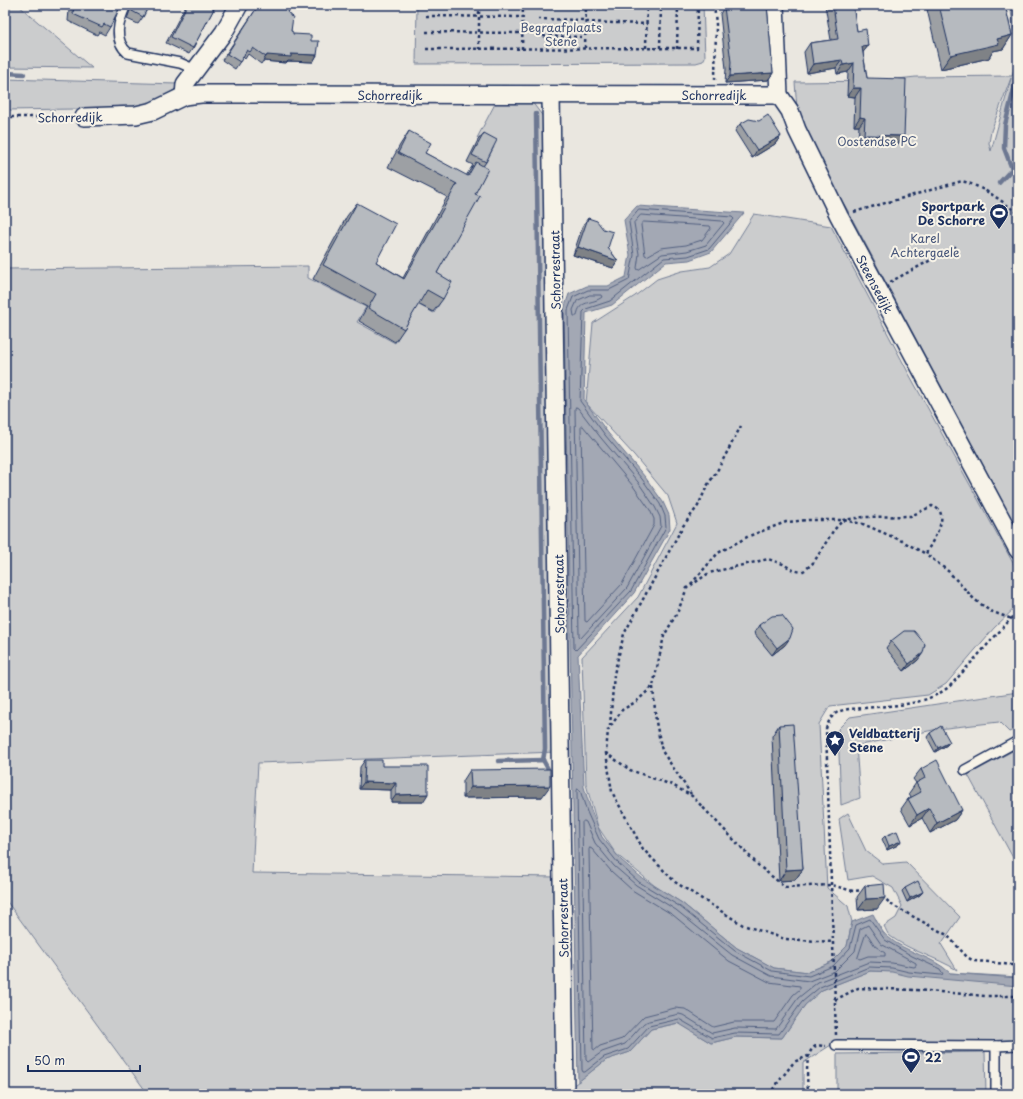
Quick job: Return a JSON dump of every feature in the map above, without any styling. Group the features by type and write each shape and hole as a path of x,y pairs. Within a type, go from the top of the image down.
{"street":[{"path":"184,96 185,84 224,32 240,5"},
{"path":"775,5 779,95"},
{"name":"Schorredijk","path":"84,118 136,115 153,111 184,96 201,94 779,95"},
{"name":"Schorrestraat","path":"551,95 565,1094"},
{"name":"Steensedijk","path":"779,95 790,111 797,130 839,216 1018,550"}],"lane":[{"path":"126,5 118,26 118,38 123,48 128,53 180,63 196,70"},
{"path":"965,770 1018,741"},
{"path":"836,1045 1018,1045"},
{"path":"996,1046 996,1094"}],"path":[{"path":"479,5 479,49"},
{"path":"522,49 523,5"},
{"path":"585,49 586,5"},
{"path":"646,49 647,5"},
{"path":"660,49 661,5"},
{"path":"677,49 678,5"},
{"path":"426,49 697,48 698,5"},
{"path":"714,5 716,24 715,95"},
{"path":"426,16 523,17"},
{"path":"538,18 647,24"},
{"path":"426,32 522,33"},
{"path":"537,36 585,36"},
{"name":"Schorredijk","path":"5,117 84,118"},
{"path":"839,216 962,181 974,184 991,193 1018,213"},
{"path":"892,281 957,246"},
{"path":"610,727 614,674 624,634 683,526 698,506 707,486 717,471 741,426"},
{"path":"867,889 853,891 831,885 785,887 760,866 692,796 662,751 656,722 653,686 664,636 678,611 687,588 718,553 749,536 786,522 843,520 864,517 911,516 932,506 936,507 942,513 942,521 926,554"},
{"path":"843,520 863,524 900,540 926,554 948,571 974,599 990,611 1012,619"},
{"path":"687,588 709,573 768,559 783,564 792,570 801,572 814,562 833,531 843,520"},
{"path":"769,1094 794,1062 808,1056 816,1046 836,1045 826,729 828,722 832,717 844,710 914,703 940,694 950,686 1018,612"},
{"path":"653,686 637,701 622,710 610,727 608,730 606,753 612,792 643,849 675,882 743,925 785,939 833,942"},
{"path":"606,753 630,770 672,785 692,796"},
{"path":"880,894 892,906 947,935 963,953 974,961 1018,966"},
{"path":"835,1000 858,988 916,990 986,996 1018,996"},
{"path":"808,1056 808,1094"}],"green space":[{"path":"5,5 18,5 92,68 5,67"},
{"name":"Begraafplaats Stene","path":"417,5 703,5 705,57 703,61 696,63 416,64"},
{"path":"1010,5 1018,5 1018,54"},
{"path":"1018,54 1018,531 848,211 832,184 826,178 797,109 795,82 879,81 916,77 1012,76","holes":["1011,78 991,151 989,143 991,131"]},
{"path":"5,79 177,84 177,88 147,108 5,110"},
{"path":"496,102 532,102 544,118 556,752 258,763 252,873 558,877 561,1094 148,1094 5,899 5,269 308,266 308,278 366,307 357,322 395,343 417,304 434,313 444,296 428,287 476,180 494,147 477,138"},
{"path":"754,214 831,226 909,374 1018,572 1018,605 994,628 946,684 928,695 830,706 819,724 827,888 848,906 852,922 847,946 831,962 808,972 774,968 737,948 682,903 655,886 616,854 598,827 586,784 582,657 638,597 677,523 668,496 634,455 586,403 593,323 635,296 657,279 682,271 710,267 729,254"},
{"path":"1018,692 1018,728 1009,732 999,722 938,729 856,746 860,798 841,805 838,729 850,717"},
{"path":"1018,748 1018,867 968,775"},
{"path":"848,813 866,851 883,864 906,862 960,917 941,944 957,970 906,946 888,934 884,926 896,918 902,906 893,888 872,876 848,880 839,819"},
{"path":"870,971 950,973 1018,977 1018,1040 831,1045 803,1063 803,1094 570,1094 570,1088 606,1060 630,1052 651,1029 679,1023 711,1043 736,1037 782,1038 805,1005 822,990"},
{"name":"22","path":"985,1052 986,1094 837,1094 837,1054"}],"water":[{"path":"637,206 744,213 711,252 689,260 666,262 612,305 586,313 584,400 608,433 645,477 663,502 669,515 670,529 634,593 578,655 584,787 591,810 602,837 621,860 642,878 682,903 737,948 774,968 808,972 831,962 847,946 852,922 873,914 881,929 888,937 903,947 936,962 950,973 1018,978 1018,986 908,976 892,972 870,971 822,990 805,1005 782,1038 736,1037 711,1043 678,1023 651,1029 630,1052 606,1060 578,1082 564,309 569,294 587,286 608,286 626,277 630,255 624,220"}],"building":[{"path":"74,5 121,5 110,27 104,24 102,27 73,14"},
{"path":"134,5 149,5 143,17 132,11"},
{"path":"187,5 216,5 193,48 171,37"},
{"path":"266,5 290,5 288,13 293,17 291,31 293,34 311,35 311,41 319,41 317,55 291,54 291,57 267,55 266,57 253,48 250,52 247,50 240,62 227,54 258,6 265,7"},
{"path":"739,5 767,5 773,73 730,76 731,62 724,7"},
{"path":"833,5 853,5 857,31 866,29 868,46 862,47 867,78 906,79 904,136 864,135 865,118 860,117 861,88 853,88 854,63 843,65 842,60 813,64 810,43 838,39"},
{"path":"939,5 1005,5 1012,35 997,39 999,44 951,55"},
{"path":"768,115 781,136 757,150 740,124 749,119 759,121"},
{"path":"409,131 431,143 425,153 468,176 476,162 488,169 475,194 480,196 437,273 452,282 443,299 427,290 404,329 368,308 376,294 323,265 357,203 396,224 376,262 404,279 457,184 398,153"},
{"path":"484,133 497,140 486,162 472,155"},
{"path":"588,218 597,221 603,229 613,232 608,248 618,261 578,247"},
{"path":"782,615 793,629 790,638 777,648 759,625 772,616"},
{"path":"904,631 914,631 925,644 923,653 909,664 891,641"},
{"path":"793,724 803,869 786,870 779,725"},
{"path":"941,726 950,742 938,748 930,733"},
{"path":"365,760 382,760 382,766 428,766 428,794 396,795 396,783 364,782"},
{"path":"937,760 962,810 937,823 929,808 917,815 908,799 921,792 916,783 925,778 921,769"},
{"path":"550,769 550,786 471,787 470,770"},
{"path":"897,831 901,841 889,846 885,836"},
{"path":"918,881 923,892 910,898 905,888"},
{"path":"884,884 885,898 866,899 865,886"}],"waterway":[{"path":"1015,5 1018,15"},
{"path":"5,73 24,74"},
{"path":"999,183 1012,169 1004,148 1005,125 1018,73"},
{"path":"536,114 545,749 543,760"},
{"path":"498,761 543,760 548,769"}],"place":[{"name":"Sportpark De Schorre","path":"999,230"},
{"name":"Veldbatterij Stene","path":"835,757"},
{"name":"22","path":"911,1074"}],"park label":[{"name":"Oostendse PC","path":"877,141"},
{"name":"Karel Achtergaele","path":"925,245"}]}
